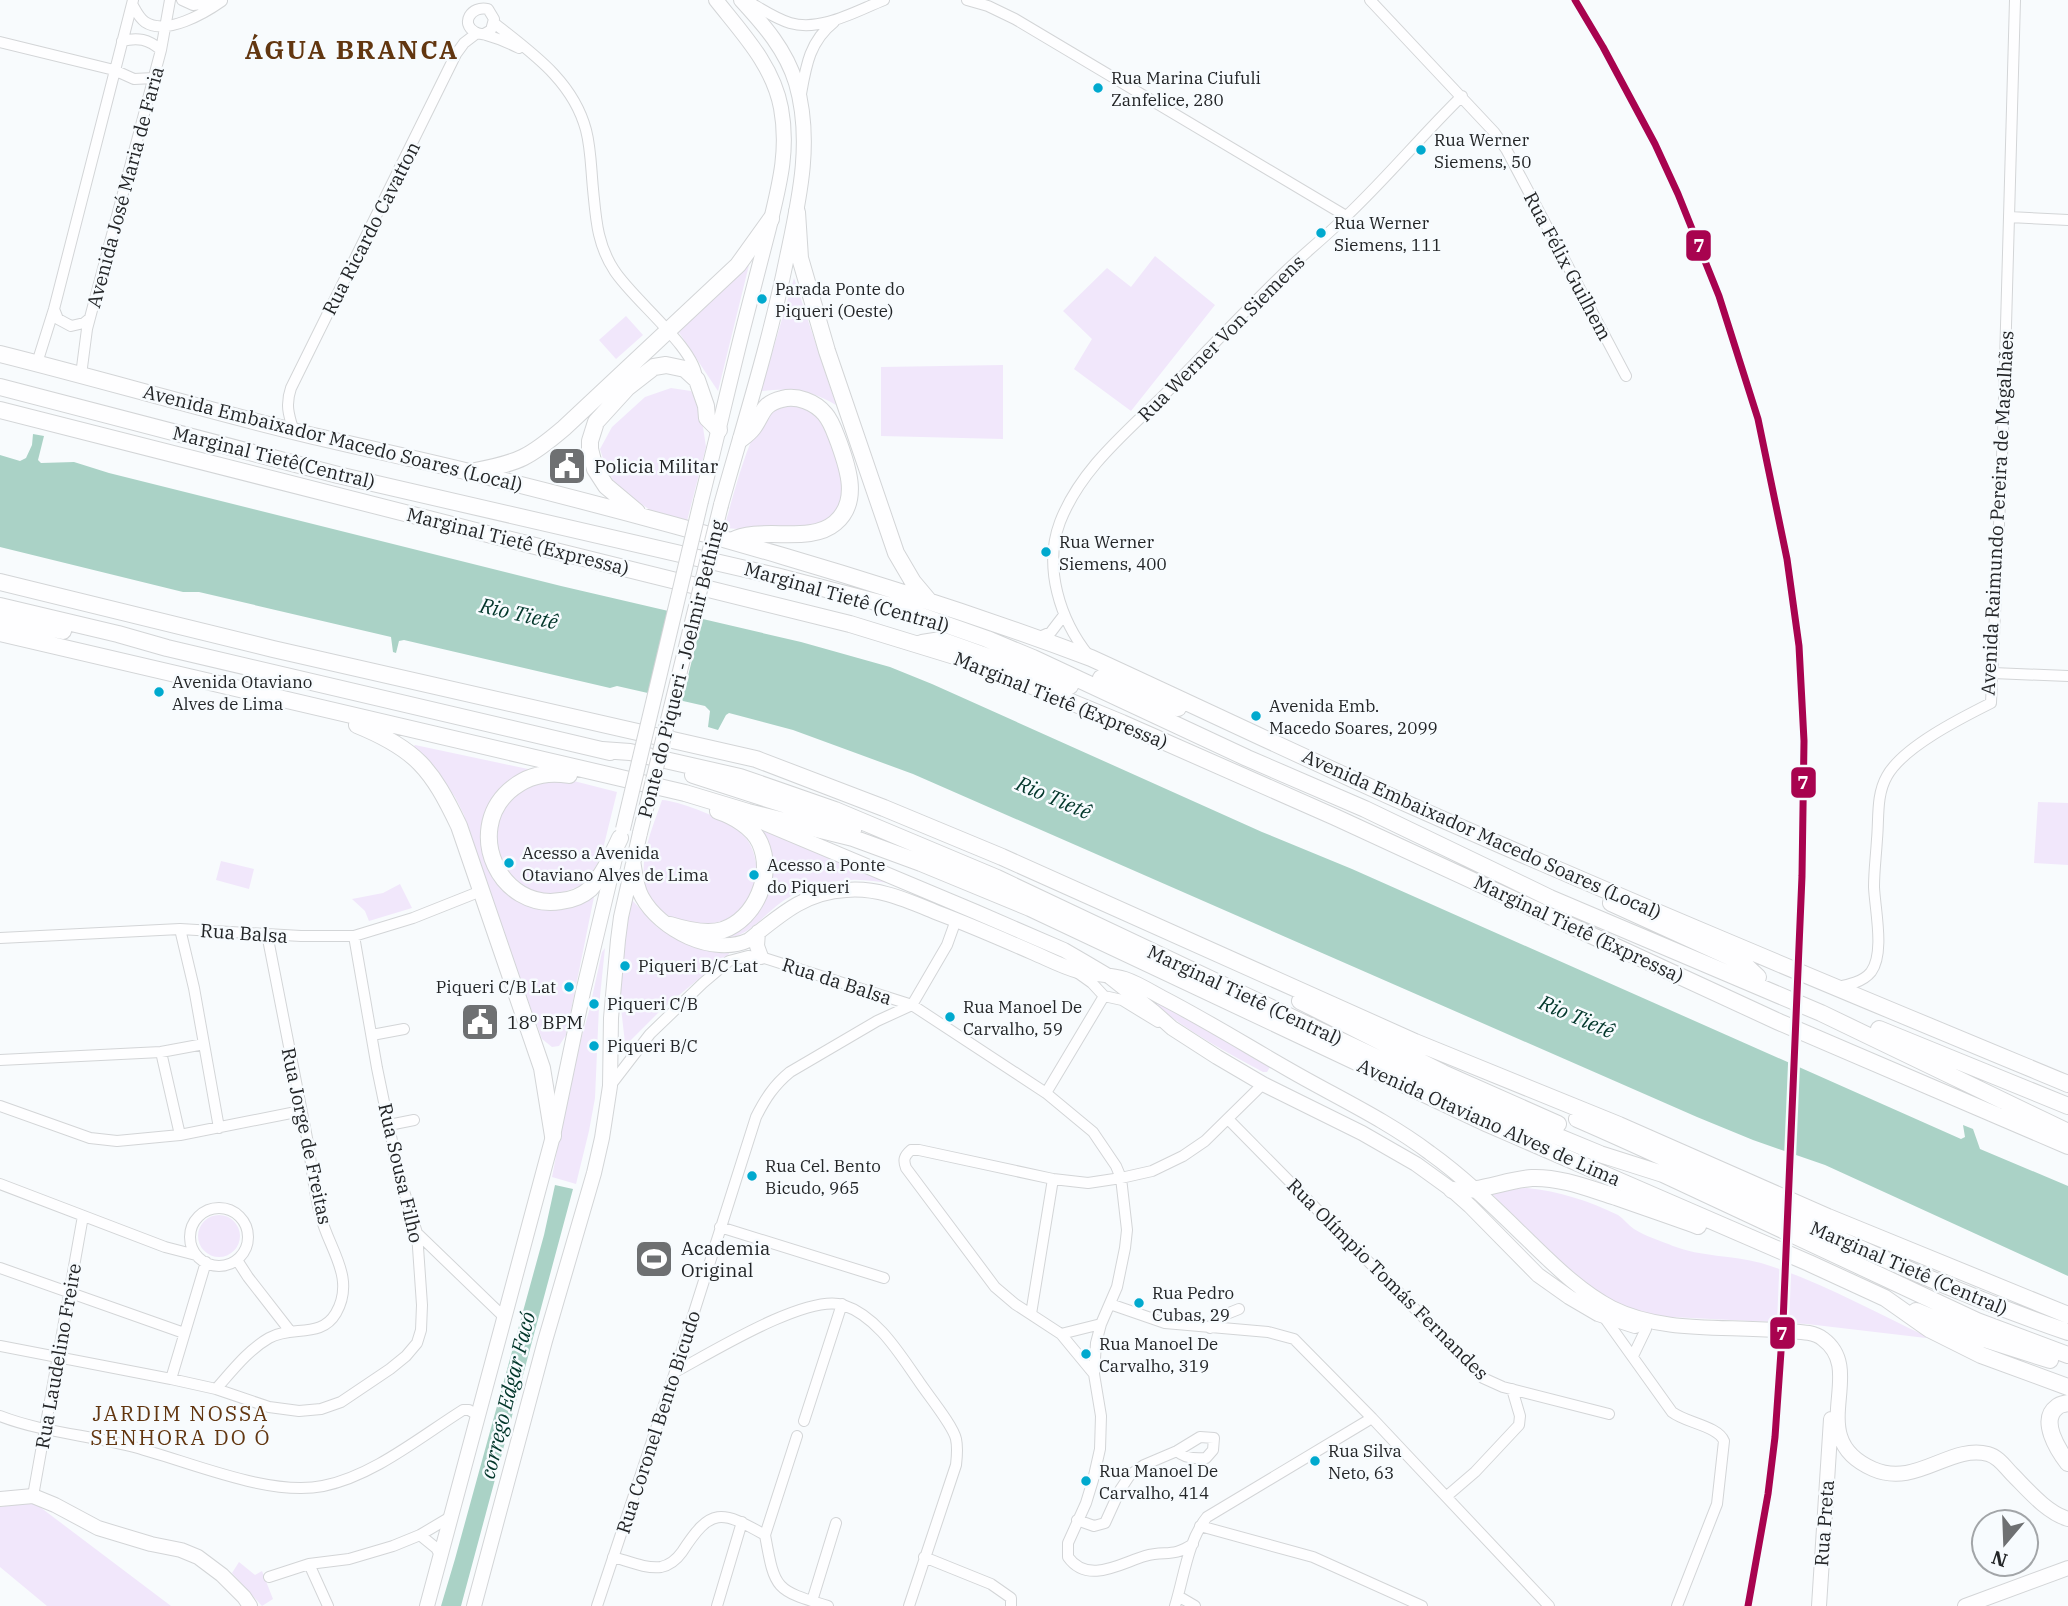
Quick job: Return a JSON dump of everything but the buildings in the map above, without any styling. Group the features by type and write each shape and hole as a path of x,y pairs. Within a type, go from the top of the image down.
{"highway":[{"path":"797,212 800,258 831,364 896,553 913,582 929,601"},
{"path":"469,472 519,461 535,452 564,428 738,265 771,219"},
{"name":"Avenida Embaixador Macedo Soares (Local)","path":"0,354 294,432 469,472 731,541 929,601 1037,638 1091,658 1525,855 2068,1084"},
{"path":"645,518 617,496 599,477 592,458 590,441 600,416 627,388 654,367 674,365 685,369 698,380 708,418 719,430"},
{"name":"Marginal Tietê(Central)","path":"0,387 338,475 726,563"},
{"path":"731,541 743,536 806,534 827,528 836,523 843,514 849,493 850,478 831,424 824,413 808,401 795,397 771,403 760,413 753,429 741,439"},
{"name":"Marginal Tietê (Expressa)","path":"0,410 850,624 974,662 1122,723 1418,854 1779,1022 2068,1146"},
{"name":"Marginal Tietê (Central)","path":"726,563 899,608 987,639 1466,857"},
{"path":"0,582 273,649 756,759 1002,857 1415,1042 1619,1125 1828,1217 2068,1315"},
{"path":"0,606 674,769 786,805 902,848 921,863"},
{"path":"0,619 167,648"},
{"name":"Avenida Otaviano Alves de Lima","path":"0,633 685,793 853,838 1042,913 1488,1124 1885,1298 1929,1329 1969,1349 2068,1387"},
{"path":"918,643 941,639 966,647 1085,693 1227,755 1247,758"},
{"path":"987,639 1053,659 1197,716 1244,728"},
{"path":"327,710 402,747 441,788 459,826 542,1068 553,1136"},
{"name":"Marginal Tietê (Central)","path":"602,750 630,752 740,777 835,810 1009,884 1464,1098 1600,1154 1663,1174 1851,1263"},
{"path":"590,772 579,777 555,773 519,782 505,795 488,828 493,861 512,888 523,895 542,902 565,901 589,890 608,864 622,833"},
{"path":"670,925 704,932 725,929 737,922 756,903 765,873 760,843 750,830 724,813 694,802 685,793"},
{"path":"1525,855 1536,866 1552,874 1743,963 1758,977"},
{"path":"1466,857 1480,858 1758,977 2068,1132"},
{"path":"1466,857 1603,921 2068,1106"},
{"path":"1261,974 1321,1013 1443,1073 1630,1156 1663,1174"},
{"name":"Marginal Tietê (Central)","path":"1488,1072 1545,1105 1765,1203 1851,1245 1981,1301 2068,1332"},
{"path":"1452,1190 1475,1189 1513,1180 1553,1180 1583,1186 1704,1228 1735,1231"},
{"path":"1851,1263 1871,1265 1969,1307 2068,1341"},
{"path":"1851,1263 1977,1321 2068,1355"},
{"path":"1885,1298 1981,1338 2068,1365"},
{"path":"2068,1403 2056,1407 2050,1417 2054,1442 2068,1463"}],"main road":[{"name":"Ponte do Piqueri - Joelmir Bething","path":"427,1606 553,1136 583,992 783,173 784,135 781,107 774,82 760,56 716,0"},
{"name":"Ponte do Piqueri - Joelmir Bething","path":"474,1606 545,1341 594,1173 610,1086 611,1018 618,940 633,860 721,505 763,359 797,212 805,146 800,98 789,63 778,43 741,0"},
{"name":"Avenida Otaviano Alves de Lima","path":"748,812 759,821 973,919 1072,970 1110,977"},
{"name":"Avenida Otaviano Alves de Lima","path":"633,860 639,893 646,904 683,935 718,945 733,946 741,943 797,903 818,895 846,890 874,891 890,894 956,920 973,919 1064,950 1110,977"},
{"path":"758,932 757,946 761,957"},
{"path":"1110,977 1172,1028 1263,1084 1416,1164 1452,1190 1538,1275 1604,1317 1646,1329 1804,1339 1817,1345 1824,1351 1832,1376 1833,1441"},
{"path":"1110,977 1126,979 1166,999 1398,1131 1475,1189 1586,1293 1630,1316 1698,1326 1762,1328 1821,1336 1832,1347 1839,1361 1837,1421 1833,1441"},
{"path":"1263,1084 1273,1074 1288,1070"},
{"path":"1833,1441 1858,1461 1886,1473 1903,1474 1924,1469 1958,1455 1987,1453 1999,1459 2032,1494 2068,1519"},
{"name":"Rua Preta","path":"1819,1606 1833,1441"},
{"path":"0,1499 33,1496 98,1528 152,1545 181,1550 222,1575 250,1606"},
{"path":"1965,1606 2067,1565"}],"street":[{"name":"Avenida José Maria de Faria","path":"81,375 90,318 154,78 170,0"},
{"path":"182,0 200,5 223,0"},
{"path":"133,2 139,17 145,22 165,26 199,16 223,0"},
{"path":"481,33 491,30 494,19 493,0"},
{"path":"746,0 779,19 798,24 815,24 839,18 884,0"},
{"path":"967,0 988,6 1015,19 1346,216"},
{"name":"Rua Félix Guilhem","path":"1370,0 1462,96 1506,149 1626,376"},
{"name":"Avenida Raimundo Pereira de Magalhães","path":"1835,988 1866,977 1875,962 1879,933 1874,864 1878,813 1885,779 1903,756 1961,718 1991,703 2003,434 2015,0"},
{"name":"Avenida José Maria de Faria","path":"37,363 54,309 133,2"},
{"path":"534,54 473,31 468,24 477,4 484,8 494,19 534,54 549,68 565,88 585,127 601,248 617,275 693,364 698,380"},
{"path":"800,98 811,50 824,30 839,18"},
{"name":"Rua Ricardo Cavatton","path":"294,432 287,404 291,388 456,54 464,43 481,33"},
{"path":"122,41 139,38 161,50"},
{"path":"0,42 114,70 134,79 154,78"},
{"name":"Rua Werner Von Siemens","path":"1091,658 1064,615 1054,570 1054,547 1059,524 1072,496 1117,440 1286,271 1346,216 1462,96"},
{"path":"2009,217 2068,220"},
{"path":"54,309 58,318 71,326 85,323 90,318"},
{"path":"1037,638 1051,632 1064,615"},
{"path":"1993,673 2068,677"},
{"name":"Rua Balsa","path":"0,938 180,929 354,936 413,918 481,891"},
{"path":"912,1005 947,945 956,920"},
{"path":"180,929 219,1128"},
{"name":"Rua Jorge de Freitas","path":"216,1390 262,1342 290,1331 306,1331 323,1325 336,1313 343,1291 341,1263 318,1207 267,934"},
{"name":"Rua Sousa Filho","path":"0,1346 171,1379 269,1407 299,1411 321,1409 341,1402 406,1356 416,1343 421,1330 417,1233 399,1175 354,936"},
{"path":"610,1086 650,1034 703,983 729,961 748,956 761,957"},
{"name":"Rua da Balsa","path":"761,957 912,1005 1046,1093 1093,1132 1121,1178"},
{"path":"1072,970 1092,983 1104,996 1122,1000 1172,1028"},
{"path":"1046,1093 1104,996"},
{"name":"Rua Coronel Bento Bicudo","path":"597,1606 756,1117 766,1097 790,1072 835,1044 912,1005"},
{"path":"372,1035 404,1029"},
{"path":"0,1060 161,1052 204,1044"},
{"path":"161,1052 180,1135"},
{"path":"1094,1374 1061,1334 1015,1304 995,1287 912,1177 904,1158 911,1150 919,1150 1053,1179 1088,1183 1121,1178 1152,1171 1183,1156 1205,1141 1263,1084"},
{"path":"0,1106 104,1141 180,1135 301,1111"},
{"name":"Rua Olímpio Tomás Fernandes","path":"1228,1119 1475,1370 1492,1383 1609,1414"},
{"path":"389,1125 414,1120"},
{"path":"1121,1178 1127,1230 1121,1270 1101,1324 1094,1356 1101,1416 1100,1449 1086,1503 1077,1520 1067,1551 1077,1566 1101,1571 1146,1555 1180,1552 1193,1544"},
{"path":"1031,1314 1053,1179"},
{"path":"0,1184 222,1266 237,1260 244,1252 248,1244 246,1224 240,1216 223,1208 204,1212 194,1223 190,1238 196,1255"},
{"name":"Rua Laudelino Freire","path":"33,1496 83,1216"},
{"path":"720,1227 884,1278"},
{"path":"417,1233 505,1318"},
{"path":"237,1260 290,1331"},
{"path":"171,1379 206,1262"},
{"path":"0,1268 184,1334"},
{"path":"804,1421 842,1304"},
{"path":"675,1372 756,1329 796,1311 816,1306 842,1304 862,1314 879,1329 956,1436 958,1451 956,1465 909,1606"},
{"path":"1110,1304 1166,1323 1268,1332 1294,1339 1373,1418 1549,1606"},
{"path":"1210,1328 1219,1317 1239,1309"},
{"path":"1604,1317 1672,1412 1719,1433 1724,1441 1717,1504 1677,1606"},
{"path":"1061,1334 1101,1324"},
{"path":"1633,1356 1646,1329"},
{"path":"1447,1496 1475,1472 1519,1425 1520,1416 1512,1389"},
{"path":"0,1416 45,1429 129,1446 248,1480 297,1488 340,1482 363,1473 463,1410 469,1410 479,1416"},
{"path":"1195,1606 1177,1601 1193,1544 1200,1526 1208,1517 1373,1418"},
{"path":"797,1436 765,1535 776,1582 790,1593 828,1606"},
{"path":"1077,1520 1094,1526 1105,1523 1119,1490 1130,1475 1144,1465 1177,1451 1200,1437 1214,1438 1214,1448 1206,1458 1185,1456 1177,1451"},
{"path":"269,1577 309,1564 349,1559 393,1546 420,1535 452,1516"},
{"path":"613,1557 650,1567 662,1567 679,1556 705,1521 715,1517 742,1522 765,1535"},
{"path":"717,1606 742,1522"},
{"path":"812,1601 835,1523"},
{"path":"1200,1526 1313,1557 1422,1606"},
{"path":"420,1535 436,1548 441,1556"},
{"path":"1169,1555 1178,1562 1183,1577"},
{"path":"924,1557 990,1584 1008,1594 1012,1598 1011,1605"},
{"path":"309,1564 328,1606"}],"shaded area":[{"path":"1155,256 1215,305 1131,411 1074,369 1092,339 1063,311 1107,268 1131,287"},
{"path":"749,265 718,391 678,331"},
{"path":"794,278 836,405 800,391 761,391"},
{"path":"626,316 643,335 616,359 599,340"},
{"path":"1003,365 1003,439 881,436 881,367"},
{"path":"671,388 691,391 700,407 706,447 687,521 660,517 617,487 606,468 600,449 612,427 645,397"},
{"path":"791,403 820,415 848,483 838,515 798,533 724,528 753,436 767,415"},
{"path":"415,745 528,769 529,772 505,787 485,828 512,896 594,897 566,1035 559,1046 552,1047 542,1039 474,851 464,815 455,797"},
{"path":"566,779 617,792 601,857 590,876 580,886 553,896 533,892 516,883 504,868 496,851 493,831 502,810 514,793 528,784"},
{"path":"662,800 716,817 741,832 751,847 757,868 755,883 747,905 726,920 696,924 681,921 667,915 648,893 644,878 644,858"},
{"path":"2038,802 2068,803 2068,865 2034,863"},
{"path":"765,828 890,881 842,880 807,889 783,901 745,932 729,938 752,920 767,895 770,876 764,846"},
{"path":"221,861 254,869 249,889 216,880"},
{"path":"400,884 412,908 369,921 365,911 352,899 383,893"},
{"path":"632,900 657,927 674,936 729,951 729,954 661,1010 627,1044 620,999 627,917"},
{"path":"605,948 599,1006 595,1098 576,1184 552,1177 573,1068"},
{"path":"1139,990 1270,1067 1267,1072 1198,1035 1167,1014"},
{"path":"1527,1188 1562,1194 1596,1205 1618,1215 1638,1232 1684,1250 1750,1260 1782,1270 1845,1296 1926,1338 1807,1324 1652,1316 1619,1305 1575,1277 1493,1195 1495,1190"},
{"path":"219,1215 234,1221 240,1236 234,1251 219,1257 204,1251 198,1236 204,1221"},
{"path":"36,1504 171,1606 47,1606 0,1567 0,1507"},
{"path":"239,1562 255,1575 262,1571 273,1599 262,1606 232,1573"}],"water":[{"name":"Rio Tietê","path":"33,434 44,436 38,460 41,463 74,462 561,586 801,642 890,667 932,684 1961,1139 1965,1137 1963,1125 1973,1129 1980,1149 2068,1186 2068,1276 1825,1165 1697,1117 913,774 793,730 729,713 718,730 708,727 710,711 705,706 617,686 610,688 404,640 399,641 396,653 393,652 391,637 199,592 183,592 0,547 0,455 20,461 26,458 32,445"},
{"name":"corrego Edgar Facó","path":"555,1185 573,1189 461,1606 441,1606 544,1235"}],"pier":[{"path":"669,608 703,616 681,704 647,696"}],"transit line":[{"name":"7","path":"1575,0 1655,144 1719,296 1758,419 1787,559 1799,646 1804,741 1802,876 1783,1323 1768,1494 1748,1606"}],"place":[{"name":"Rua Marina Ciufuli Zanfelice, 280","path":"1098,88"},
{"name":"Rua Werner Siemens, 50","path":"1421,150"},
{"name":"Rua Werner Siemens, 111","path":"1321,233"},
{"name":"Parada Ponte do Piqueri (Oeste)","path":"762,299"},
{"name":"Policia Militar","path":"567,466"},
{"name":"Rua Werner Siemens, 400","path":"1046,552"},
{"name":"Avenida Otaviano Alves de Lima","path":"159,692"},
{"name":"Avenida Emb. Macedo Soares, 2099","path":"1256,716"},
{"name":"Acesso a Avenida Otaviano Alves de Lima","path":"509,863"},
{"name":"Acesso a Ponte do Piqueri","path":"754,875"},
{"name":"Piqueri B/C Lat","path":"625,966"},
{"name":"Piqueri C/B Lat","path":"569,987"},
{"name":"Piqueri C/B","path":"594,1004"},
{"name":"Rua Manoel De Carvalho, 59","path":"950,1017"},
{"name":"18º BPM","path":"480,1022"},
{"name":"Piqueri B/C","path":"594,1046"},
{"name":"Rua Cel. Bento Bicudo, 965","path":"752,1176"},
{"name":"Academia Original","path":"654,1259"},
{"name":"Rua Pedro Cubas, 29","path":"1139,1303"},
{"name":"Rua Manoel De Carvalho, 319","path":"1086,1354"},
{"name":"Rua Silva Neto, 63","path":"1315,1461"},
{"name":"Rua Manoel De Carvalho, 414","path":"1086,1481"}],"district":[{"name":"ÁGUA BRANCA","path":"352,49"},
{"name":"JARDIM NOSSA SENHORA DO Ó","path":"181,1425"}]}
